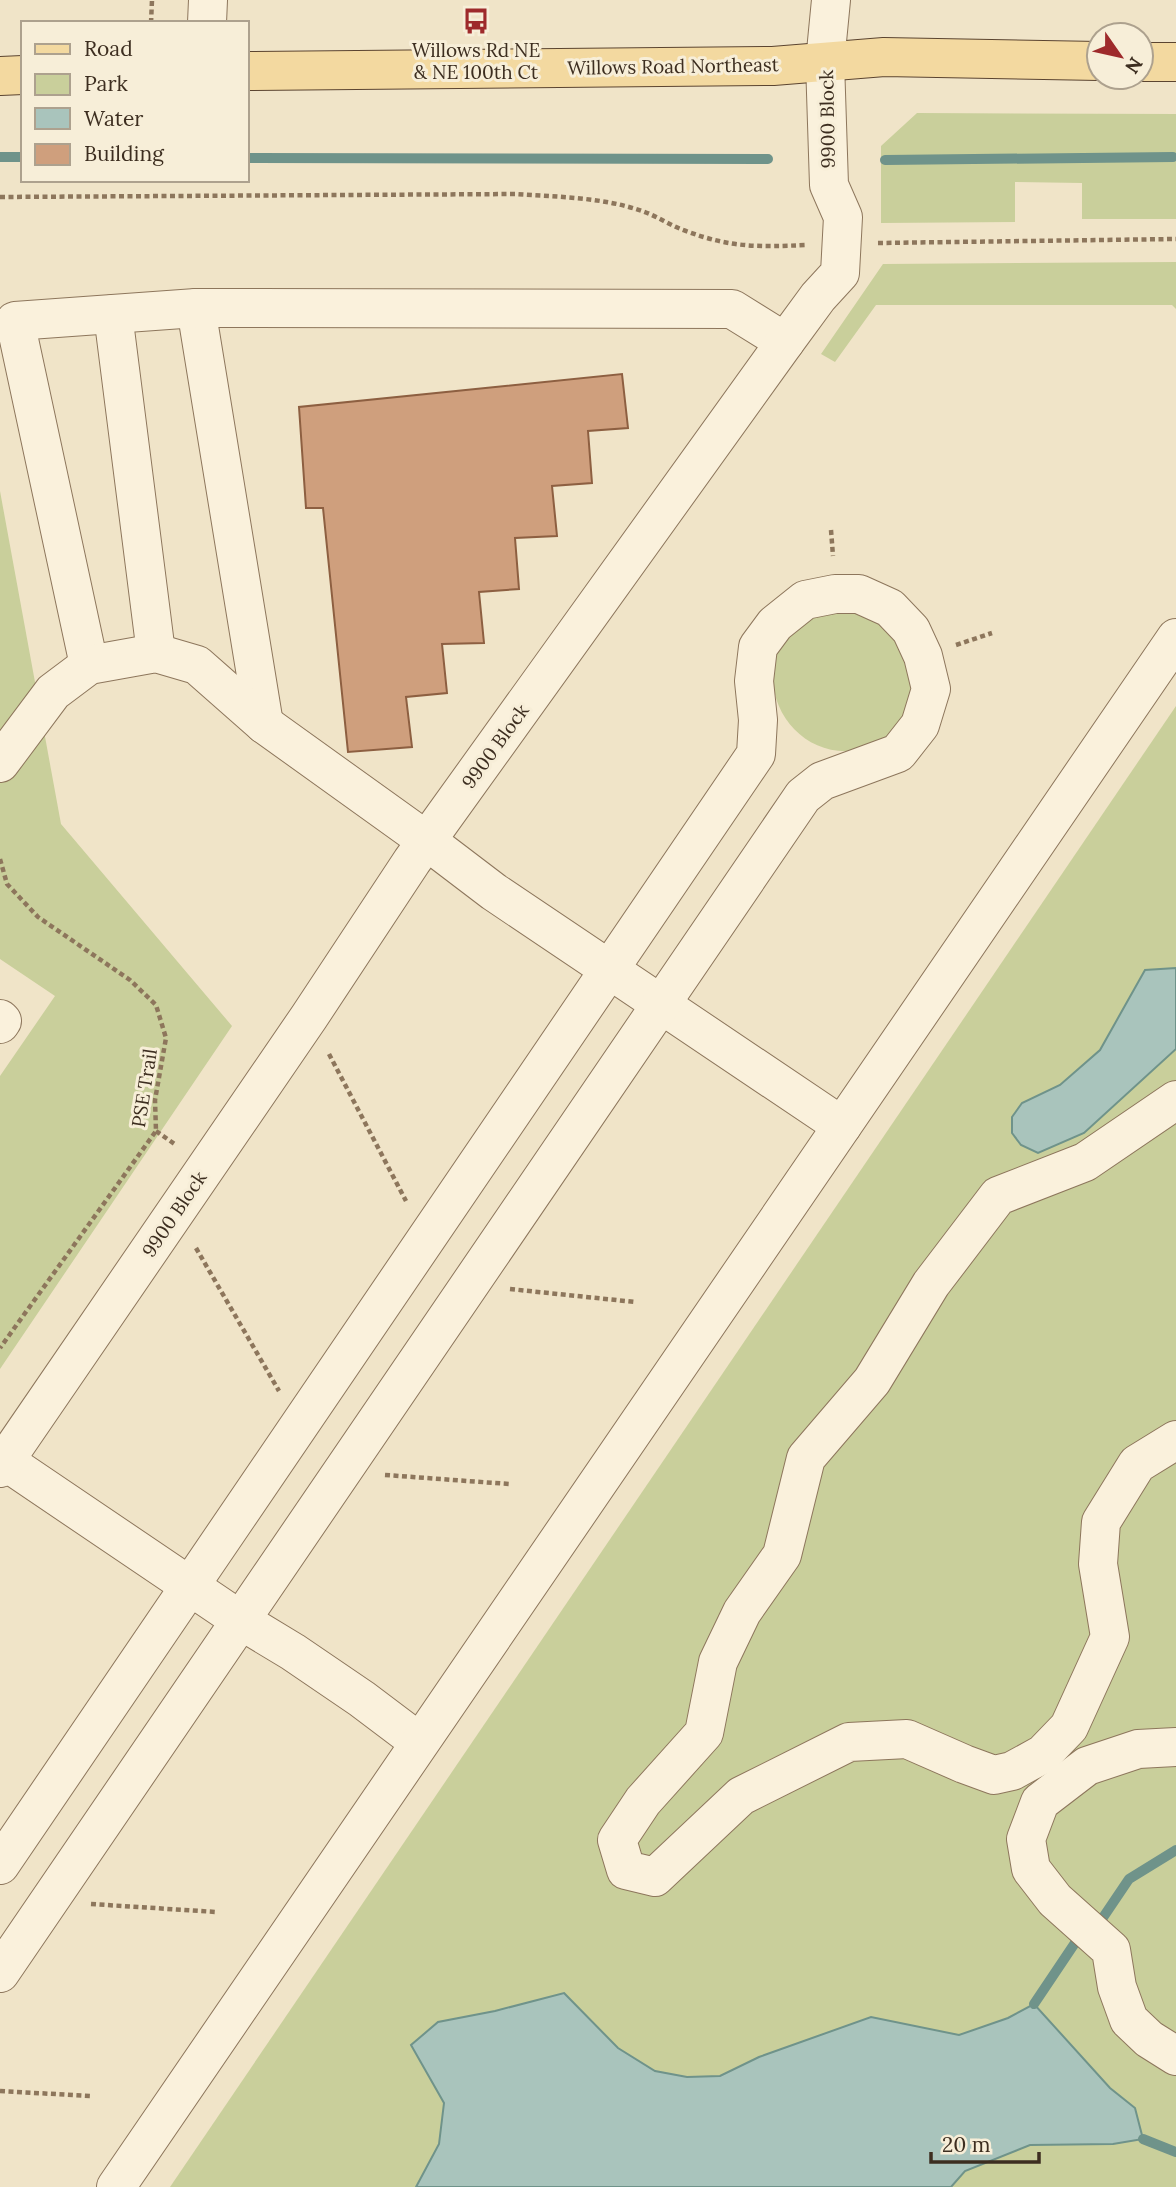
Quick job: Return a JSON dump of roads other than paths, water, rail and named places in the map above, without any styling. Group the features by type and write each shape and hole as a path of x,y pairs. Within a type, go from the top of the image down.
{"main road":[{"name":"Willows Road Northeast","path":"248,71 773,66 884,57 1085,61"},
{"path":"1155,62 1176,62"},
{"path":"0,76 21,75"}],"lane":[{"path":"207,21 208,0"},
{"name":"9900 Block","path":"3,1464 427,841 704,456 748,432 785,379 785,342 818,297 840,273 844,244 843,217 828,184 825,62 831,0"},
{"path":"89,665 15,321 196,308 732,309 785,342"},
{"path":"196,308 264,724"},
{"path":"113,314 156,653"},
{"path":"0,1864 756,754 758,720 754,681 758,647 775,624 805,600 835,594 859,594 890,608 911,630 923,656 931,689 920,725 898,753 822,781 803,796 0,1973"},
{"path":"116,2187 1176,638"},
{"path":"0,764 53,692 89,665 156,653 197,665 264,724 494,892 842,1126"},
{"path":"1176,1100 1085,1162 998,1196 931,1284 872,1381 806,1458 782,1555 742,1612 718,1662 704,1733 643,1801 617,1840 626,1870 655,1877 741,1796 849,1742 907,1739 994,1775 1013,1771 1043,1754 1069,1727 1110,1637 1098,1564 1101,1522 1137,1464 1176,1440"},
{"path":"3,1464 293,1652 419,1742"},
{"path":"1176,1748 1138,1749 1087,1766 1040,1802 1026,1839 1031,1869 1055,1900 1111,1950 1117,1987 1129,2020 1149,2039 1176,2056"},
{"path":"1013,1771 1018,1781 1040,1802"}],"water":[{"path":"1176,968 1176,1049 1084,1133 1038,1153 1021,1145 1012,1133 1012,1117 1022,1103 1060,1085 1100,1050 1145,970"},
{"path":"564,1993 618,2048 655,2071 687,2077 720,2076 759,2057 871,2017 959,2035 1008,2018 1034,2004 1110,2088 1135,2108 1143,2139 1113,2144 1030,2145 965,2171 951,2187 416,2187 439,2144 444,2103 411,2045 438,2022"}],"waterway":[{"path":"0,157 21,157"},
{"path":"885,160 1173,157"},
{"path":"248,158 768,159"},
{"path":"1094,1924 1102,1919 1129,1879 1176,1850"},
{"path":"1034,2004 1081,1934"},
{"path":"1143,2139 1176,2152"}],"place":[{"name":"Willows Rd NE & NE 100th Ct","path":"476,21"}]}
